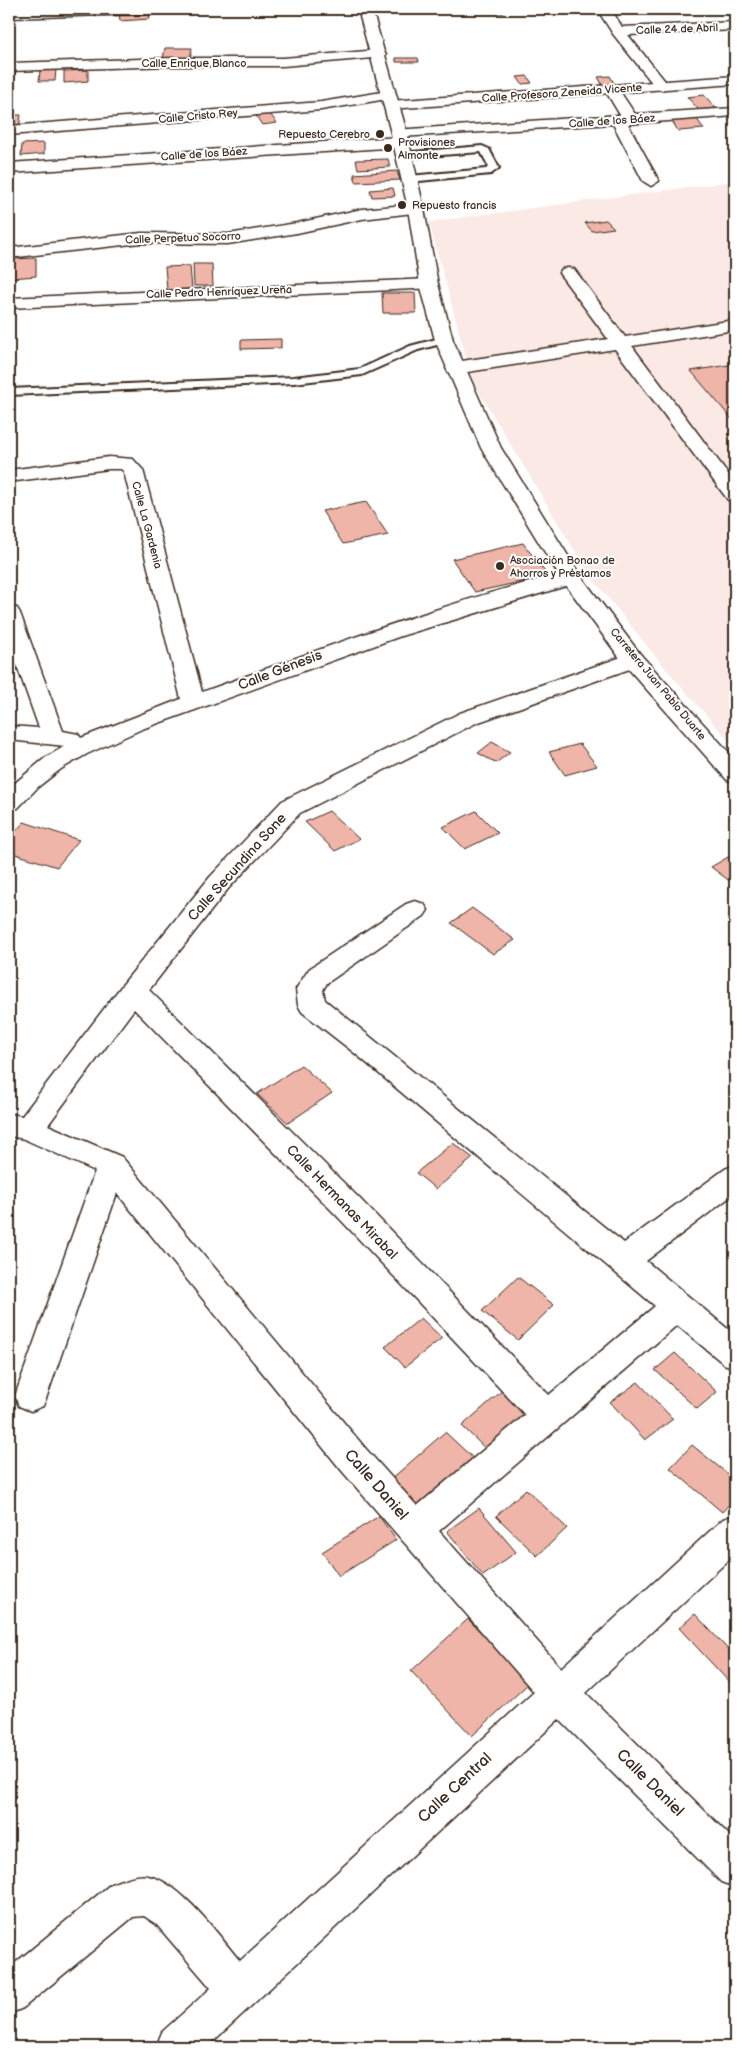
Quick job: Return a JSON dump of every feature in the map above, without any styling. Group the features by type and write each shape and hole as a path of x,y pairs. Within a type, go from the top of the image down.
{"street":[{"path":"9,14 173,9"},
{"name":"Carretera Juan Pablo Duarte","path":"365,9 379,54 401,143 416,209 429,284 444,340 491,448 571,578 634,660 735,774"},
{"path":"604,9 618,31 662,86"},
{"name":"Calle 24 de Abril","path":"618,31 729,23"},
{"name":"Calle Enrique Blanco","path":"9,66 174,62 283,62 379,54"},
{"name":"Calle Profesora Zeneida Vicente","path":"389,100 612,90 735,80"},
{"path":"612,90 651,181"},
{"name":"Calle Cristo Rey","path":"9,132 389,100"},
{"name":"Calle de los Báez","path":"9,168 401,143 625,120 735,112"},
{"name":"Calle Perpetuo Socorro","path":"9,253 141,238 228,239 297,228 362,214 416,209"},
{"path":"568,274 617,342 735,496"},
{"name":"Calle Pedro Henríquez Ureña","path":"9,303 429,284"},
{"path":"455,368 617,342 735,326"},
{"name":"Calle La Gardenia","path":"9,476 110,463 126,463 133,470 194,703"},
{"name":"Calle Génesis","path":"9,802 50,765 91,742 318,656 500,596 571,578"},
{"path":"9,613 54,738"},
{"name":"Calle Secundina Sone","path":"19,1127 133,991 219,883 291,807 468,718 634,660"},
{"path":"9,733 91,742"},
{"path":"415,910 318,976 309,989 312,1005 367,1048 676,1307 735,1354"},
{"name":"Calle Hermanas Mirabal","path":"133,991 349,1208 548,1416"},
{"name":"Calle Daniel","path":"19,1127 112,1165 261,1348 559,1693 731,1856"},
{"path":"31,1396 112,1165"},
{"path":"622,1262 735,1177"},
{"path":"415,1528 676,1307"},
{"name":"Calle Central","path":"177,2047 735,1531"},
{"path":"9,1994 126,1898 148,1896 170,1910 238,1990"}],"lane":[{"path":"401,143 486,150 494,168 488,172 408,179"},
{"path":"9,392 294,380 362,372 414,348 444,340"}],"shaded area":[{"path":"735,181 735,748 666,669 589,574 473,382 429,222"}],"building":[{"path":"489,9 503,9 504,13 490,13"},
{"path":"148,11 150,19 120,21 119,13"},
{"path":"165,48 192,48 190,59 163,59"},
{"path":"396,58 418,58 419,62 396,62"},
{"path":"56,69 55,81 39,81 40,70"},
{"path":"9,70 15,70 14,87 9,87"},
{"path":"88,70 88,81 64,83 64,71"},
{"path":"527,76 532,83 522,84 517,77"},
{"path":"610,76 615,85 603,86 598,77"},
{"path":"704,95 716,108 699,110 687,97"},
{"path":"270,114 277,123 262,125 256,116"},
{"path":"9,115 21,115 19,128 9,129"},
{"path":"696,118 704,129 678,131 671,119"},
{"path":"44,143 44,154 21,156 22,144"},
{"path":"388,159 390,167 358,169 356,160"},
{"path":"397,171 400,180 356,182 354,174"},
{"path":"393,188 395,196 372,197 370,190"},
{"path":"606,220 614,228 592,231 585,223"},
{"path":"36,258 36,276 11,278 11,259"},
{"path":"193,264 212,264 213,286 194,286"},
{"path":"190,266 192,289 167,290 165,267"},
{"path":"382,293 415,293 416,313 383,313"},
{"path":"281,339 281,348 241,349 241,340"},
{"path":"735,364 735,423 691,371"},
{"path":"366,502 388,535 343,544 322,511"},
{"path":"523,543 548,576 475,592 452,559"},
{"path":"492,742 510,752 496,763 478,753"},
{"path":"580,744 597,766 565,775 549,752"},
{"path":"329,811 359,839 335,851 305,822"},
{"path":"476,811 498,833 465,849 443,827"},
{"path":"24,822 79,840 57,867 9,852 9,839"},
{"path":"735,853 735,885 711,867"},
{"path":"472,908 515,940 493,954 451,923"},
{"path":"301,1065 332,1093 288,1123 257,1094"},
{"path":"453,1143 473,1158 436,1189 416,1173"},
{"path":"518,1277 554,1305 518,1340 482,1311"},
{"path":"421,1318 442,1338 405,1367 385,1347"},
{"path":"675,1353 717,1392 697,1409 655,1370"},
{"path":"638,1382 673,1419 645,1440 610,1402"},
{"path":"503,1390 534,1418 492,1455 462,1426"},
{"path":"445,1432 475,1460 419,1510 389,1481"},
{"path":"692,1445 735,1480 735,1498 722,1512 670,1468"},
{"path":"526,1489 567,1528 537,1556 496,1516"},
{"path":"479,1508 516,1552 483,1576 447,1531"},
{"path":"379,1516 396,1540 339,1576 322,1552"},
{"path":"695,1614 735,1657 735,1678 730,1683 679,1628"},
{"path":"468,1619 529,1683 472,1736 411,1671"}],"place":[{"name":"Repuesto Cerebro","path":"380,134"},
{"name":"Provisiones Almonte","path":"388,148"},
{"name":"Repuesto francis","path":"402,205"},
{"name":"Asociación Bonao de Ahorros y Préstamos","path":"500,566"}]}
